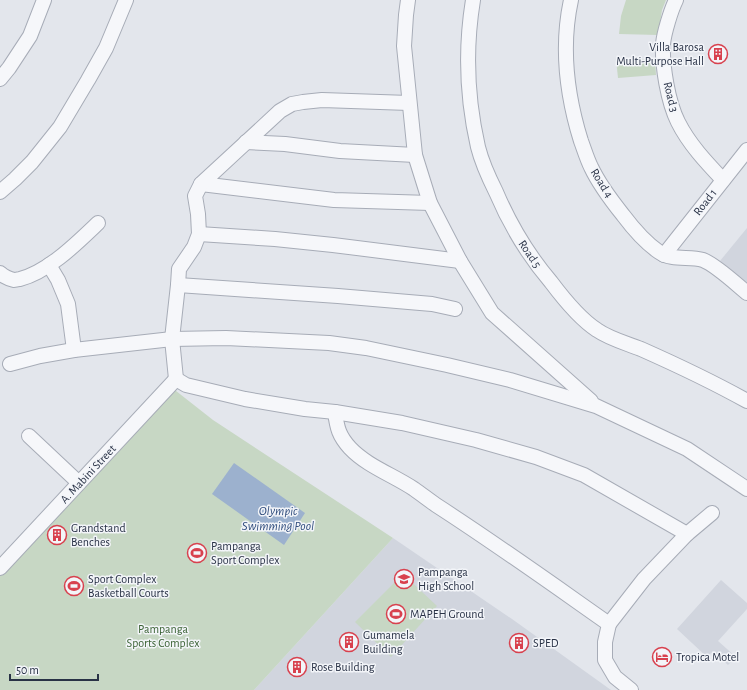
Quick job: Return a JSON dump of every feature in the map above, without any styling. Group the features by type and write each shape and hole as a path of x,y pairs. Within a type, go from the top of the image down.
{"street":[{"path":"0,78 9,68 30,36 44,0"},
{"path":"0,192 32,162 60,127 106,48 126,0"},
{"path":"408,0 404,46 409,103 415,155 430,203 460,261 492,313 596,406"},
{"name":"Road 5","path":"472,0 469,31 468,80 470,102 478,148 485,168 512,226 540,270 584,319 598,331 720,386 747,401"},
{"name":"Road 4","path":"571,0 567,26 566,51 568,84 576,123 590,166 615,205 640,235 659,252 664,255 677,258 698,259 709,263 747,293"},
{"name":"Road 3","path":"676,0 669,19 663,44 664,65 672,106 678,122 689,140 723,180"},
{"path":"409,103 322,100 292,104 280,111 201,184 195,196 199,234 194,247 179,269 172,339 176,379 186,385 245,399 305,410 335,412 409,425 476,440 536,457 584,475 687,534"},
{"path":"246,142 285,144 340,152 415,155"},
{"name":"Road 1","path":"664,255 747,150"},
{"path":"201,184 334,200 430,203"},
{"path":"0,273 14,280 28,277 40,271 75,245 98,223"},
{"path":"199,234 333,244 460,261"},
{"path":"48,265 58,280 68,304 74,350"},
{"path":"178,285 432,304 455,309"},
{"path":"10,364 40,356 74,350 172,339 226,338 348,345 447,365 510,380 596,406 687,449 747,489"},
{"name":"A. Mabini Street","path":"0,567 176,379"},
{"path":"335,412 336,424 340,436 350,448 363,459 414,489 609,624"},
{"path":"29,436 79,483"},
{"path":"631,690 615,677 605,660 605,642 609,624 644,579 687,534 712,513"}],"shaded area":[{"path":"747,228 747,283 720,261"},
{"name":"Pampanga High School","path":"393,538 512,619 611,690 254,690"},
{"path":"721,580 747,603 747,609 718,641 736,657 728,665 713,651 707,657 677,629"}],"green space":[{"path":"626,0 666,0 662,10 658,35 619,34 621,16"},
{"path":"616,59 655,60 656,75 618,78"},
{"name":"Pampanga Sport Complex","path":"171,387 213,420 393,538 254,690 0,690 0,569"},
{"name":"MAPEH Ground","path":"403,574 437,606 391,657 355,622"}],"water":[{"name":"Olympic Swimming Pool","path":"234,463 305,513 284,545 212,494"}],"place":[{"name":"Villa Barosa Multi-Purpose Hall","path":"718,54"},
{"name":"Grandstand Benches","path":"57,535"},
{"name":"Pampanga Sport Complex","path":"197,553"},
{"name":"Pampanga High School","path":"404,579"},
{"name":"Sport Complex Basketball Courts","path":"74,586"},
{"name":"MAPEH Ground","path":"396,614"},
{"name":"Gumamela Building","path":"349,642"},
{"name":"SPED","path":"519,643"},
{"name":"Tropica Motel","path":"662,657"},
{"name":"Rose Building","path":"297,667"}],"park label":[{"name":"Pampanga Sports Complex","path":"163,636"}]}
